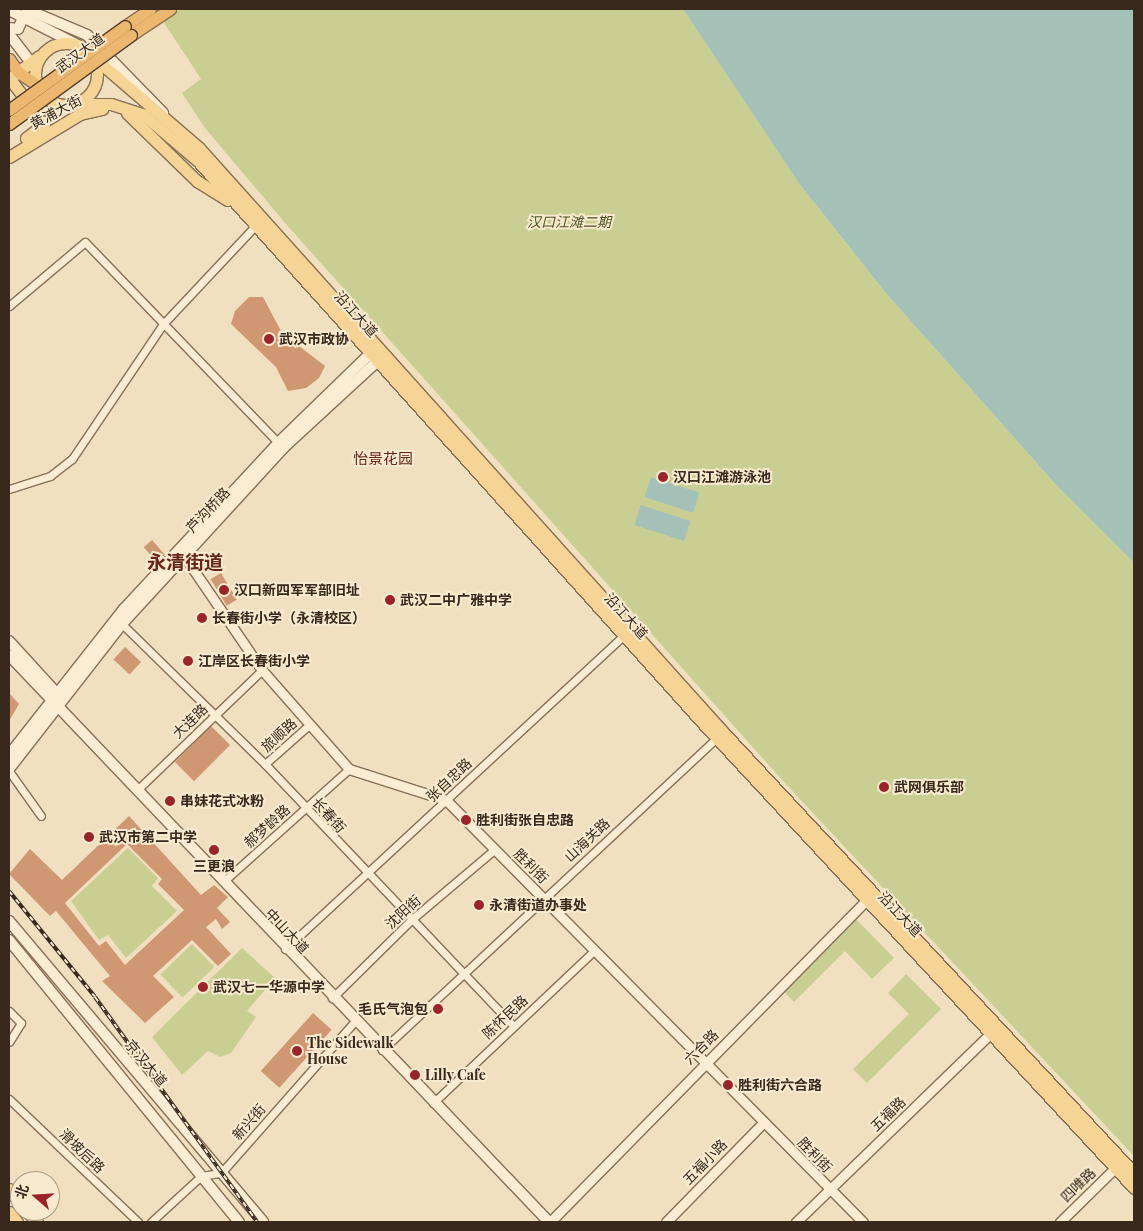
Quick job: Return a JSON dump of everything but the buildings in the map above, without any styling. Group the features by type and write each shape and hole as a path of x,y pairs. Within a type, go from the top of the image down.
{"highway":[{"name":"武汉大道","path":"11,108 150,9"},
{"name":"武汉大道","path":"9,124 170,9"},
{"path":"9,59 12,77 36,84"},
{"path":"9,133 32,106"}],"main road":[{"path":"9,10 24,13 87,36 167,117"},
{"path":"9,28 18,29 24,13"},
{"path":"9,34 33,65 36,84 54,103 76,104 95,86 97,70 91,54 24,13"},
{"path":"9,151 44,124 12,77 33,65 43,53 62,43 78,45"},
{"name":"沿江大道","path":"91,54 167,117 627,632 994,1030 1134,1188"},
{"name":"沿江大道","path":"76,104 111,104 159,125 378,353"},
{"path":"111,104 144,126 197,181 241,209"},
{"name":"黄浦大街","path":"9,156 80,114 121,110"},
{"name":"芦沟桥路","path":"9,755 182,552 281,446 378,353"},
{"name":"芦沟桥路","path":"9,770 56,698 122,624 182,552"},
{"name":"中山大道","path":"9,641 137,790 285,949 549,1222"},
{"name":"中山大道","path":"9,654 56,698"},
{"name":"京汉大道","path":"9,921 263,1222"},
{"name":"京汉大道","path":"9,940 239,1222"},
{"name":"沿江大道","path":"994,1030 1134,1173"},
{"path":"9,1212 17,1222"}],"street":[{"path":"9,489 50,476 72,459 163,324 256,225"},
{"path":"9,306 84,242 281,446"},
{"path":"182,552 262,670 349,769"},
{"name":"长春街","path":"122,624 265,764 366,875 464,972 514,1026"},
{"name":"张自忠路","path":"285,949 627,632"},
{"name":"大连路","path":"137,790 262,670"},
{"name":"旅顺路","path":"265,764 309,725"},
{"name":"山海关路","path":"382,1050 720,735"},
{"name":"胜利街","path":"349,769 446,800 863,1222"},
{"name":"郝梦龄路","path":"223,882 349,769"},
{"path":"9,770 41,816"},
{"name":"沈阳街","path":"332,998 411,920 495,849"},
{"name":"六合路","path":"549,1222 870,896"},
{"name":"陈怀民路","path":"433,1103 595,950"},
{"path":"9,1011 21,1023 9,1042"},
{"name":"新兴街","path":"221,1173 354,1021"},
{"name":"五福路","path":"796,1222 994,1030"},
{"name":"滑坡后路","path":"9,1098 138,1222"},
{"name":"五福小路","path":"666,1222 764,1122"},
{"name":"四唯路","path":"1060,1222 1115,1168"},
{"path":"151,1222 201,1176 221,1173"}],"green space":[{"name":"汉口江滩二期","path":"155,9 683,9 798,182 885,292 1057,486 1134,563 1134,1156 783,781 286,224 205,128 182,93 201,79"},
{"path":"128,848 158,878 152,886 177,911 126,958 108,935 99,940 71,901"},
{"path":"854,917 894,958 872,979 845,951 794,1002 782,990"},
{"path":"192,944 214,967 183,998 160,975"},
{"path":"242,948 275,978 247,1011 256,1017 231,1053 220,1057 208,1051 182,1075 152,1037"},
{"path":"906,974 941,1009 867,1083 853,1069 909,1014 888,993"}],"water":[{"path":"683,9 1134,9 1134,563 1057,486 885,292 798,182"},
{"path":"651,477 700,493 693,513 645,497"},
{"path":"641,505 690,521 684,541 635,525"}],"railway":[{"path":"9,891 95,997 257,1222"}],"place":[{"name":"武汉市政协","path":"269,339"},
{"name":"汉口江滩游泳池","path":"663,477"},
{"name":"汉口新四军军部旧址","path":"224,590"},
{"name":"武汉二中广雅中学","path":"390,600"},
{"name":"长春街小学（永清校区）","path":"202,618"},
{"name":"江岸区长春街小学","path":"188,661"},
{"name":"武网俱乐部","path":"884,787"},
{"name":"串妹花式冰粉","path":"170,801"},
{"name":"胜利街张自忠路","path":"466,820"},
{"name":"武汉市第二中学","path":"89,837"},
{"name":"三更浪","path":"214,850"},
{"name":"永清街道办事处","path":"479,905"},
{"name":"武汉七一华源中学","path":"203,987"},
{"name":"毛氏气泡包","path":"438,1009"},
{"name":"The Sidewalk House","path":"297,1051"},
{"name":"Lilly Cafe","path":"415,1075"},
{"name":"胜利街六合路","path":"728,1085"}],"district":[{"name":"怡景花园","path":"383,459"},
{"name":"永清街道","path":"185,562"}]}
